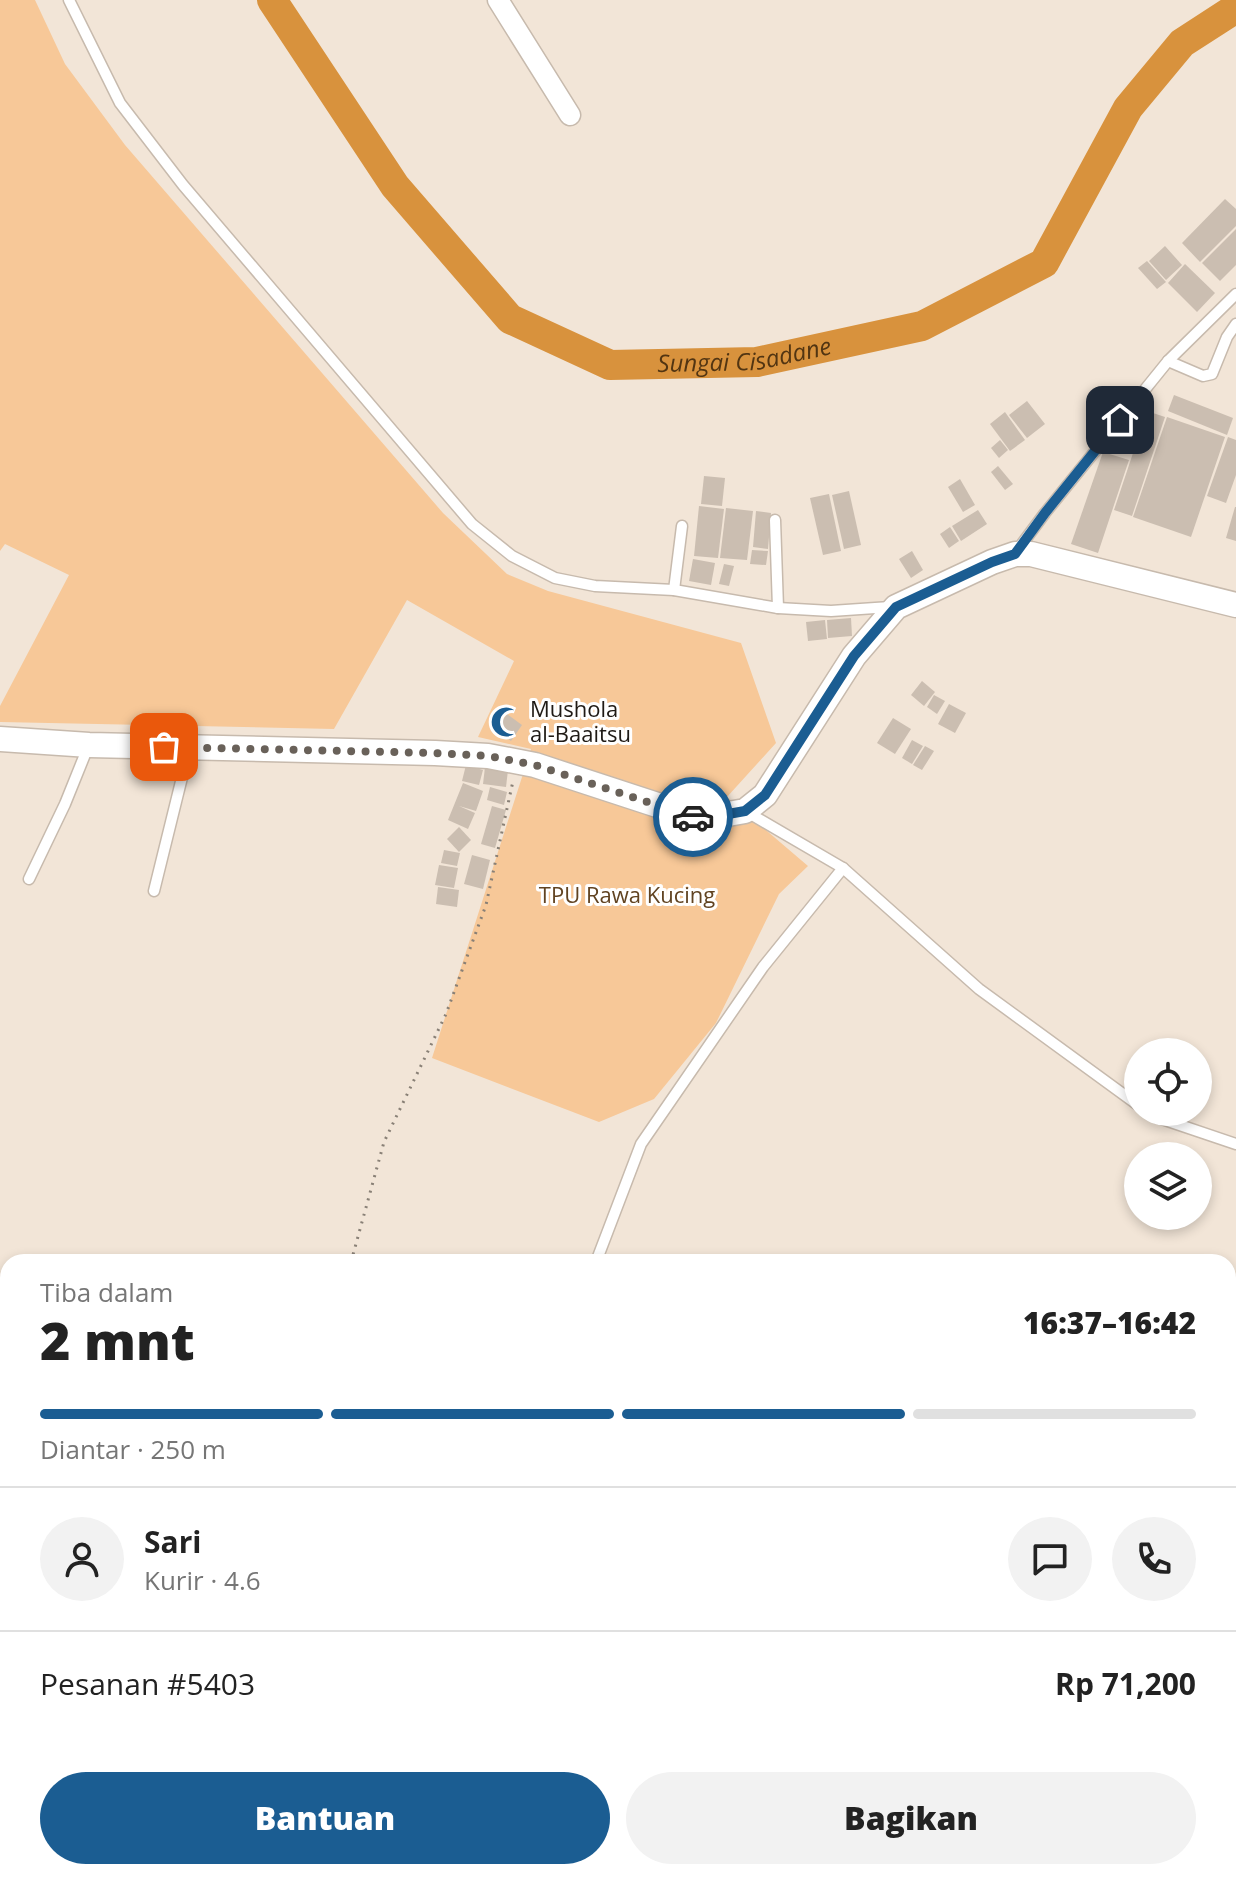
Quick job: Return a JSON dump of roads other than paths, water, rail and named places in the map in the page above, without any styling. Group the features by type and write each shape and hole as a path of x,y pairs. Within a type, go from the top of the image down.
{"street":[{"path":"498,0 570,115"},
{"path":"0,739 89,745 488,756 535,765 700,819 745,811 765,795 854,656 896,607 992,562 1015,554 1031,554 1236,605"}],"lane":[{"path":"69,0 120,103 183,185 472,524 512,556 555,578 595,586 674,590 778,608 831,611 896,607"},
{"path":"1015,554 1168,361 1236,294"},
{"path":"1168,361 1203,376 1212,374 1227,337 1236,324"},
{"path":"775,520 778,608"},
{"path":"674,590 682,526"},
{"path":"29,879 89,745"},
{"path":"154,891 190,747"},
{"path":"745,811 843,868 979,989 1124,1095"},
{"path":"599,1254 641,1144 763,967 843,868"},
{"path":"1183,1126 1236,1144"}],"waterway":[{"name":"Sungai Cisadane","path":"272,0 395,186 510,319 610,365 757,362 922,326 1044,263 1128,108 1182,43 1236,8"}],"place":[{"name":"Mushola al-Baaitsu","path":"506,722"}],"park label":[{"name":"TPU Rawa Kucing","path":"627,895"}]}
